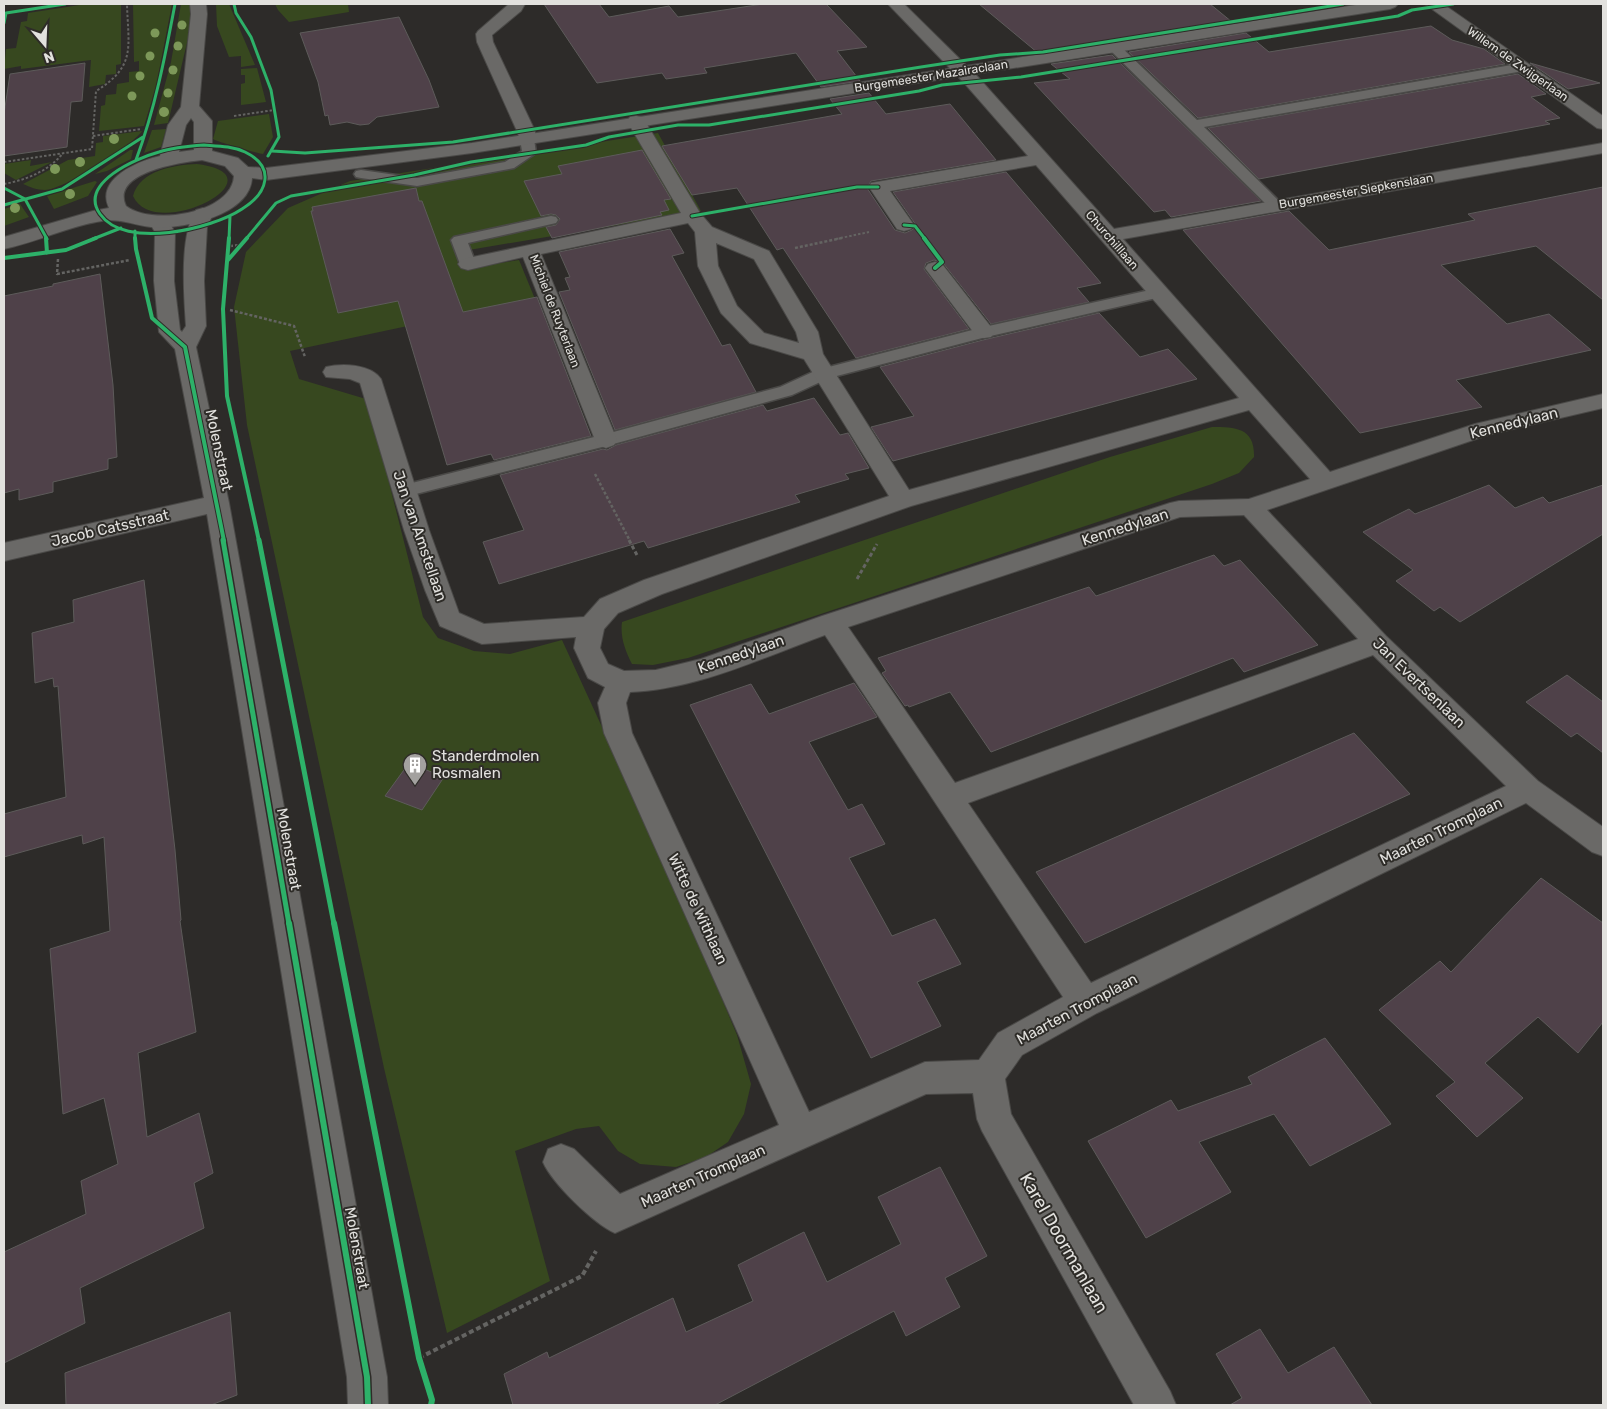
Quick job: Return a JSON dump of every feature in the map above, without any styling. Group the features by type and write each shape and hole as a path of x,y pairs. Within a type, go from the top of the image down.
{"street":[{"path":"169,154 177,124 190,108 199,14 198,4"},
{"path":"517,4 516,8 484,34 485,42 526,131 527,139"},
{"name":"Churchilllaan","path":"896,4 961,71 1325,481"},
{"name":"Burgemeester Mazairaclaan","path":"242,172 266,174 472,148 1390,4"},
{"name":"Willem de Zwijgerlaan","path":"1433,4 1603,124"},
{"path":"190,108 203,121 204,145 202,155"},
{"path":"636,121 699,224 708,266 728,309 757,338 812,354"},
{"name":"Burgemeester Mazairaclaan","path":"122,213 132,218 159,222 200,221 234,197 262,190 361,174 472,148"},
{"name":"Burgemeester Siepkenslaan","path":"1109,236 1603,148"},
{"path":"122,213 116,207 113,200 114,192 119,184 133,173 169,154 202,155 234,164 242,172 244,180 234,197"},
{"path":"904,225 878,187 1040,159"},
{"path":"4,230 114,192"},
{"path":"4,243 100,215 122,213"},
{"path":"184,347 196,326 194,280 200,221"},
{"name":"Molenstraat","path":"159,222 165,232 164,282 170,332 184,347 217,503 370,1396"},
{"path":"699,224 762,255 808,332 812,354 823,374 903,500"},
{"name":"Michiel de Ruyterlaan","path":"606,440 530,250 699,224"},
{"path":"468,264 530,250"},
{"path":"935,268 984,332"},
{"name":"Jan van Amstellaan","path":"334,372 353,372 370,379 404,491 437,590 449,619 482,634 591,626"},
{"path":"591,626 609,606 653,587 903,500 1254,401"},
{"name":"Kennedylaan","path":"591,626 587,648 598,671 621,682 656,681 705,668 831,622 1179,509 1250,507 1483,429 1603,401"},
{"name":"Jacob Catsstraat","path":"4,552 217,503"},
{"name":"Jan Evertsenlaan","path":"1250,507 1377,643 1528,790 1603,843"},
{"path":"831,622 1085,1002"},
{"path":"948,798 1377,643"},
{"name":"Witte de Withlaan","path":"621,682 612,703 618,733 801,1133"},
{"name":"Maarten Tromplaan","path":"615,1215 925,1078 988,1076 1010,1044 1085,1002 1528,790"},
{"name":"Karel Doormanlaan","path":"988,1076 994,1119 1156,1405"},
{"path":"561,1162 615,1215"}],"lane":[{"path":"1115,48 1275,205"},
{"path":"1194,126 1523,66"},
{"path":"361,174 417,182 509,165 529,153 527,139"},
{"path":"468,264 458,240 551,220"},
{"path":"404,491 580,447 786,391 823,374 984,332 1159,293"}],"path":[{"path":"4,162 92,149 96,92 110,84 122,73 127,62 126,4"},
{"path":"266,174 266,158 278,136 273,103"},
{"path":"148,128 136,160 169,154"},
{"path":"4,184 17,182 58,162 63,153"},
{"path":"4,188 25,199 38,219"},
{"path":"200,221 230,216 228,253"},
{"path":"762,255 904,225"},
{"path":"58,227 57,274 164,255"},
{"path":"237,250 247,238"},
{"path":"229,246 242,245"},
{"path":"223,309 294,326 305,358 334,372"},
{"path":"580,447 653,587"},
{"path":"831,622 903,500"},
{"path":"419,1358 582,1276 615,1215"},
{"path":"418,1348 422,1366"}],"green space":[{"path":"86,4 121,4 121,64 116,65 116,74 106,75 105,84 89,87 91,60 21,69 21,66 4,69 6,49 16,48 21,22 27,21 28,13"},
{"path":"133,4 172,4 156,87 144,126 99,131 101,106 105,105 106,95 116,94 117,84 129,82 129,72 139,71 139,61 134,62"},
{"path":"181,4 190,4 190,30 168,123 154,125 171,62"},
{"path":"216,4 229,4 255,65 241,67 241,56 229,57 217,26"},
{"path":"275,4 348,4 349,12 289,22"},
{"path":"257,68 266,102 241,105 241,84 245,83 245,75 241,75 241,69"},
{"path":"269,114 273,137 263,154 213,139 218,121"},
{"path":"166,129 161,147 144,153 152,130"},
{"path":"142,131 136,138 112,156 66,183 45,190 23,184 68,160 95,156 96,143 103,142 103,136"},
{"path":"658,133 701,211 463,251 475,267 519,260 535,299 290,351 299,379 366,399 423,617 438,638 474,651 510,654 562,640 670,875 737,1035 751,1084 744,1114 728,1142 706,1157 676,1167 640,1164 618,1151 599,1126 576,1129 515,1151 550,1281 447,1333 384,1068 247,425 234,307 246,252 288,208 350,181"},
{"path":"130,150 133,150 131,159 107,171 95,174"},
{"path":"31,160 30,166 52,162 16,180 4,173 4,164"},
{"path":"197,164 221,171 228,180 222,192 207,202 186,210 165,213 146,209 133,196 137,187 150,175 168,168"},
{"path":"95,181 97,182 88,196 54,209 47,196"},
{"path":"20,204 29,217 4,226 4,209"},
{"path":"1212,427 1242,431 1251,440 1254,457 1239,473 1212,484 688,658 653,665 632,664 625,649 622,638 622,622 1110,457"}],"building":[{"path":"544,4 599,4 609,17 669,6 678,17 763,4 826,4 867,47 837,51 860,81 821,87 796,53 704,68 707,73 666,79 662,73 597,83"},
{"path":"979,4 1210,4 1232,22 1038,53"},
{"path":"399,17 429,80 439,107 377,117 369,124 360,125 347,122 330,125 328,115 325,116 318,82 300,33"},
{"path":"1431,26 1452,40 1484,49 1505,64 1198,118 1129,52 1246,33 1269,52"},
{"path":"1112,55 1261,201 1171,217 1165,210 1154,212 1034,83 1070,79 1051,64"},
{"path":"85,63 82,101 71,102 67,147 4,156 4,114 10,74"},
{"path":"1530,63 1600,83 1568,89"},
{"path":"1518,74 1546,94 1531,97 1560,118 1545,121 1550,124 1259,179 1208,128"},
{"path":"869,93 886,114 950,104 996,160 871,181 867,188 895,230 905,233 912,230 916,225 893,192 1006,172 1101,283 1077,288 1089,302 991,324 943,263 934,260 926,263 924,269 969,329 856,358 783,248 777,250 737,188 692,195 662,146 842,114 830,99"},
{"path":"642,150 671,199 664,200 669,210 660,212 662,215 552,238 546,227 556,225 560,219 556,215 551,214 541,216 524,181 562,174 558,166"},
{"path":"1603,187 1603,300 1536,246 1441,265 1507,324 1549,314 1591,350 1456,380 1482,407 1360,433 1183,230 1289,211 1329,250 1475,220 1468,214"},
{"path":"416,188 419,201 422,201 463,312 537,297 591,436 494,460 491,454 447,465 398,301 338,313 311,211 313,211 312,207"},
{"path":"670,229 684,253 672,256 722,346 730,344 756,392 615,430 559,292 570,290 565,278 570,277 559,252"},
{"path":"100,274 113,385 117,457 108,459 108,469 53,482 53,492 19,500 19,489 4,493 4,296"},
{"path":"1099,313 1140,357 1168,349 1197,379 893,461 871,427 914,416 880,367 983,340"},
{"path":"814,398 840,435 848,433 869,468 845,474 849,479 795,495 800,502 648,548 644,541 499,584 483,542 524,530 500,475 603,449 607,450 616,445 763,405 767,411"},
{"path":"1489,485 1515,508 1543,497 1549,503 1603,485 1603,534 1460,622 1440,607 1434,611 1396,581 1413,570 1363,532 1409,509 1415,514"},
{"path":"1214,555 1224,566 1240,560 1318,645 1244,672 1233,658 991,752 950,692 909,707 908,705 905,706 882,673 886,671 878,658 1089,587 1096,596"},
{"path":"144,580 175,850 180,921 196,1032 138,1053 147,1137 199,1113 213,1173 194,1183 204,1228 80,1288 85,1323 4,1363 4,1252 86,1214 81,1181 118,1164 104,1098 63,1114 50,949 110,931 104,837 83,844 82,835 4,857 4,814 66,797 58,686 54,687 53,678 35,683 32,633 74,622 73,600"},
{"path":"1567,675 1603,702 1603,753 1577,733 1571,737 1526,702"},
{"path":"854,683 877,717 809,742 848,810 862,804 885,844 849,858 892,936 935,919 961,964 917,982 941,1026 871,1058 690,705 751,684 769,714"},
{"path":"1354,733 1410,794 1085,943 1036,872"},
{"name":"Standerdmolen Rosmalen","path":"409,763 444,777 422,810 385,796"},
{"path":"1541,878 1603,923 1603,1022 1578,1053 1538,1017 1485,1063 1523,1098 1477,1137 1436,1096 1455,1082 1379,1010 1440,961 1451,972"},
{"path":"1325,1038 1391,1124 1310,1166 1274,1114 1199,1142 1231,1192 1146,1238 1088,1141 1171,1100 1178,1111 1252,1084 1248,1077"},
{"path":"940,1167 987,1256 945,1278 960,1307 906,1336 894,1311 715,1405 513,1405 504,1374 547,1352 549,1358 673,1298 686,1332 753,1301 738,1265 804,1232 827,1282 901,1244 878,1197"},
{"path":"230,1312 237,1395 211,1405 66,1405 65,1373"},
{"path":"1260,1329 1288,1373 1334,1347 1372,1405 1230,1405 1242,1398 1216,1354"}],"cycle path":[{"path":"4,23 6,13 65,4"},
{"path":"136,160 148,128 160,81 175,4"},
{"path":"234,4 236,13 251,37 271,90 279,137 268,156"},
{"path":"272,151 305,153 453,142 921,67 1000,55 1043,52 1343,4"},
{"path":"228,260 276,203 291,196 414,175 471,162 586,145 609,137 678,125 709,125 919,91 942,85 1021,77 1398,16 1412,10 1453,4"},
{"path":"4,205 62,189 143,137"},
{"path":"204,145 240,150 255,158 262,165 266,180 263,187 252,202 243,209 212,223 191,229 148,233 129,231 112,225 100,214 95,202 97,191 105,180 117,171 146,156 159,152 174,148 204,145"},
{"path":"692,216 857,187 878,187"},
{"path":"4,188 25,199 44,232 47,240 47,253"},
{"path":"230,216 223,309 227,396 250,494 419,1358 432,1400 431,1405"},
{"path":"904,225 915,226 942,262 935,268"},
{"path":"4,258 66,250 121,228"},
{"path":"135,231 136,249 152,318 185,347 217,503 367,1377 368,1405"}],"place":[{"name":"Standerdmolen Rosmalen","path":"415,786"}]}
